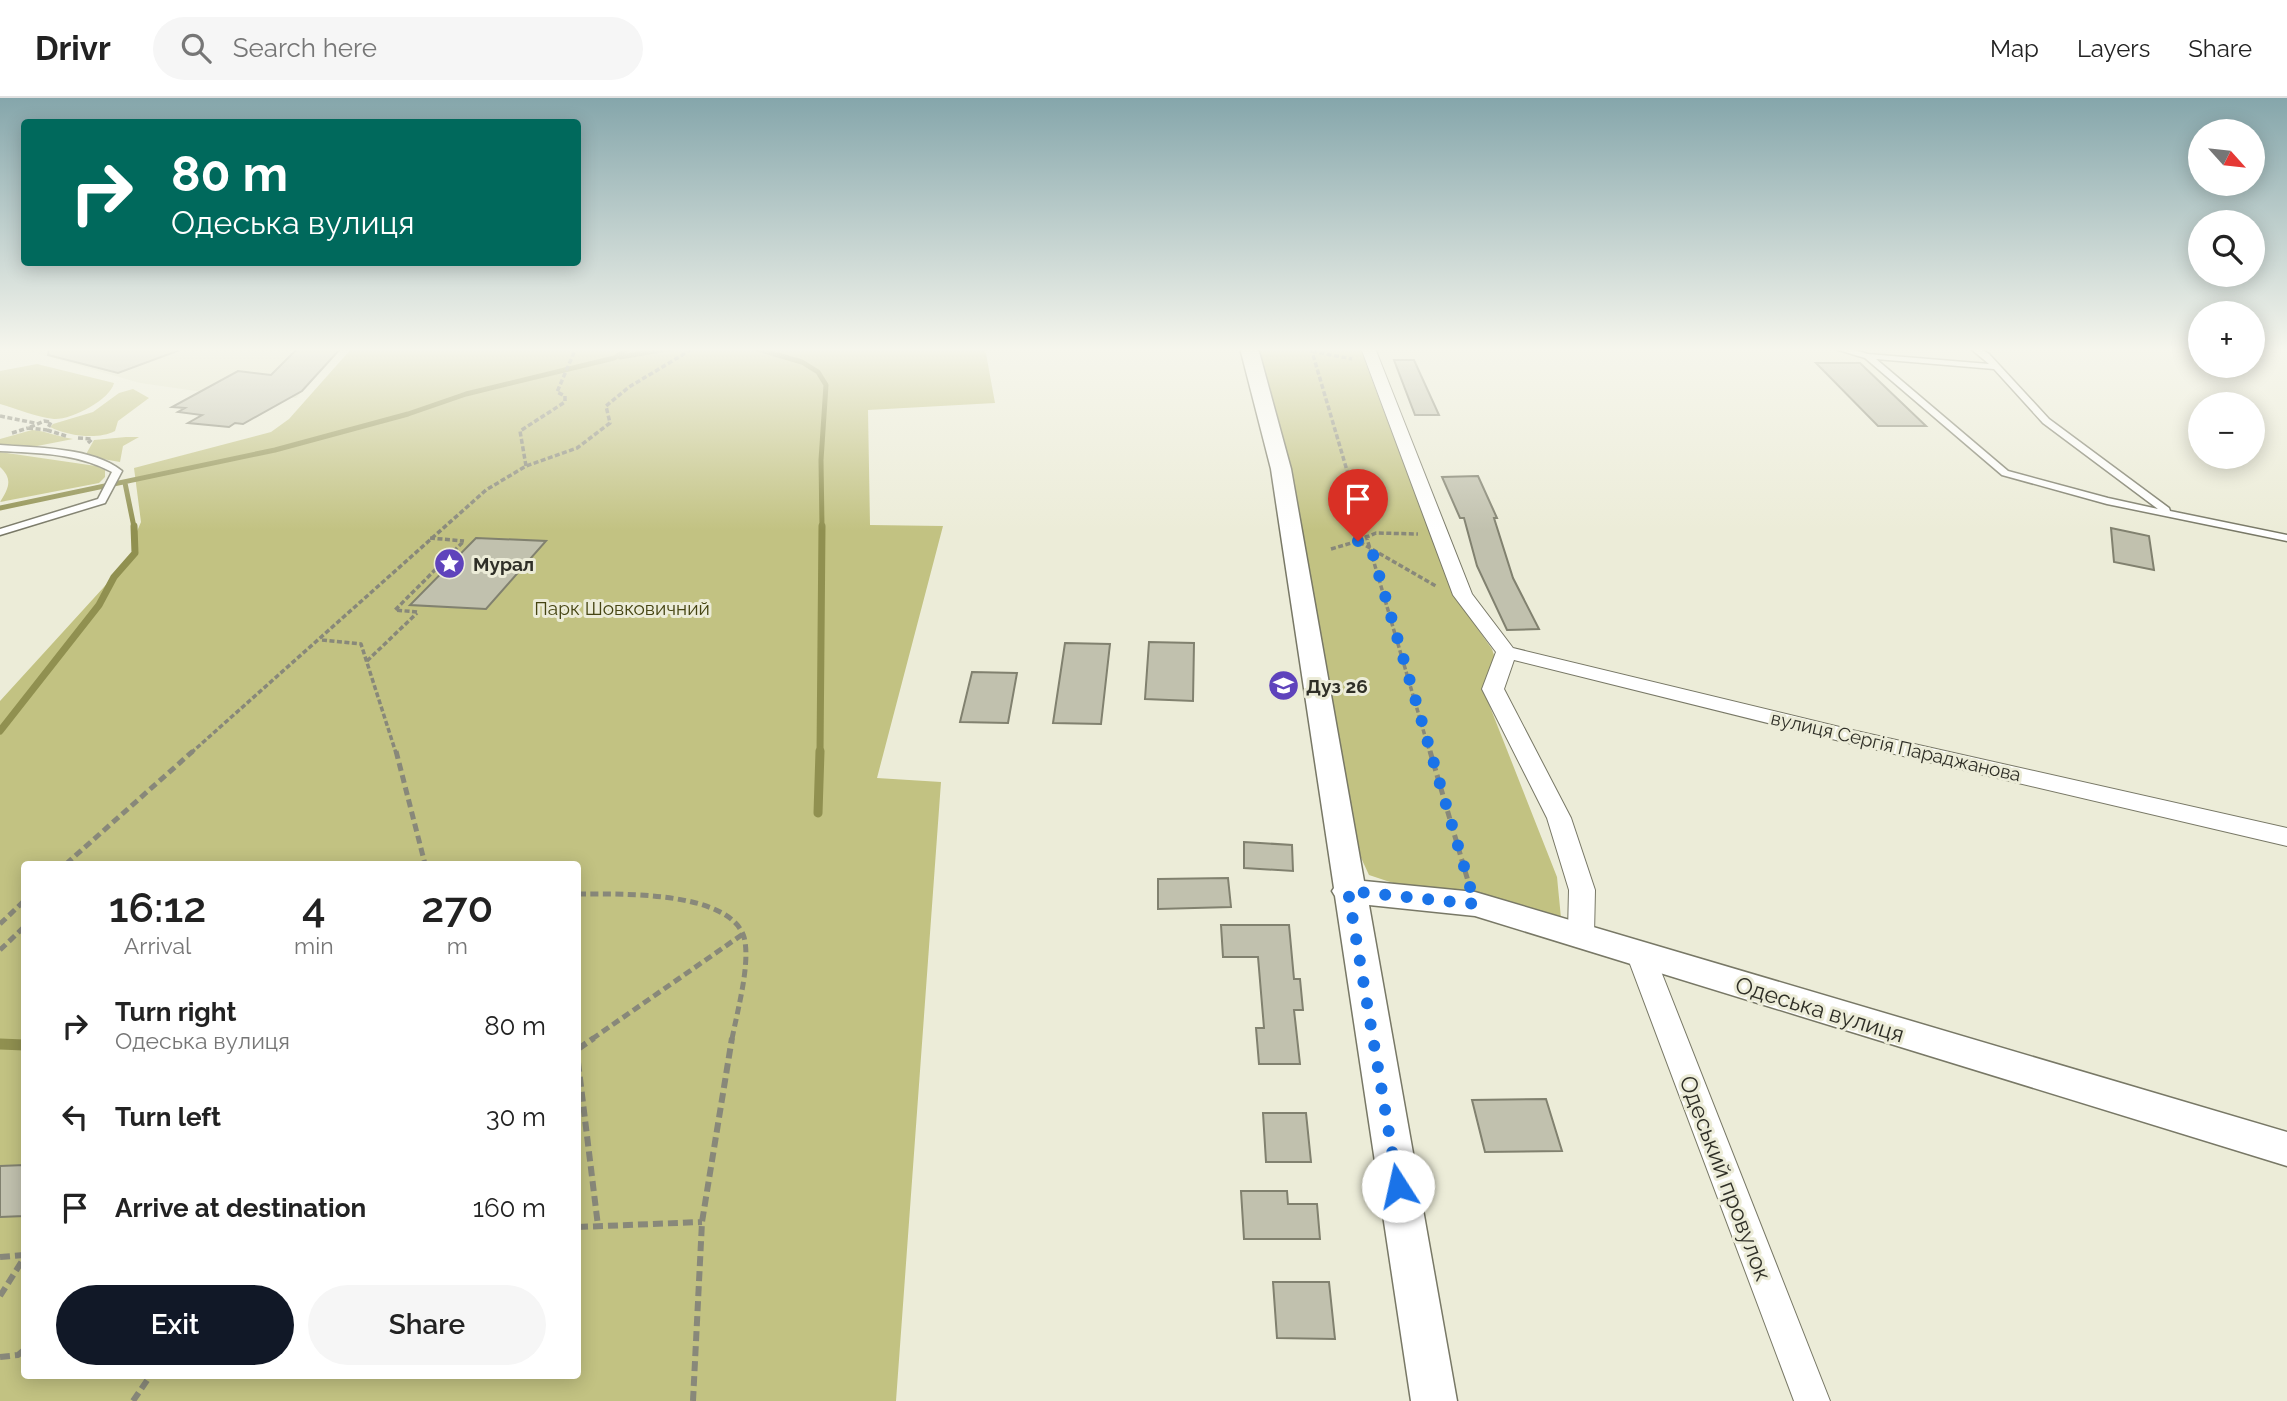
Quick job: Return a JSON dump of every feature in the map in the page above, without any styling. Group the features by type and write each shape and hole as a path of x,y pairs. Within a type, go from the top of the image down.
{"street":[{"path":"1265,409 1281,469 1348,891 1434,1401"},
{"path":"1391,409 1463,595 1506,652 1493,689 1559,818 1582,890 1581,934 1578,937"},
{"name":"вулиця Сергія Параджанова","path":"1506,652 1838,734 2287,837"},
{"name":"Одеська вулиця","path":"1348,891 1475,904 2287,1149"},
{"name":"Одеський провулок","path":"1641,956 1812,1401"}],"lane":[{"path":"1930,409 2005,473 2107,501 2287,538"},
{"path":"2035,409 2046,421 2171,513"},
{"path":"0,448 103,462 117,471 102,500 0,532"}],"path":[{"path":"526,466 520,431 554,409"},
{"path":"69,861 321,640 430,538 486,490 526,466 577,448 610,423 607,409"},
{"path":"1329,409 1475,904"},
{"path":"0,416 36,423 51,422 47,430"},
{"path":"36,423 28,428 92,439 76,457"},
{"path":"1331,549 1376,533 1440,534"},
{"path":"367,661 417,612 395,610 464,541 430,538"},
{"path":"1358,541 1437,587 1463,595"},
{"path":"321,640 361,644 388,721 424,861"},
{"path":"581,894 668,897 692,902 725,917 743,934 746,955 702,1222 693,1401"},
{"path":"0,924 21,904"},
{"path":"0,950 21,930"},
{"path":"581,1047 743,934"},
{"path":"581,1087 598,1226"},
{"path":"581,1227 702,1222"},
{"path":"0,1256 21,1256"},
{"path":"0,1296 20,1271"},
{"path":"0,1283 9,1282"},
{"path":"0,1357 21,1353"},
{"path":"134,1401 148,1379"}],"green space":[{"path":"15,409 86,409 61,418 40,417"},
{"path":"97,409 134,409 118,421 115,431 108,434 83,436 50,427 53,424"},
{"name":"Парк Шовковичний","path":"298,409 890,409 868,410 870,525 943,526 877,778 941,782 896,1401 0,1401 0,701 135,553 135,536 141,522 134,468 271,432"},
{"path":"1275,409 1383,409 1453,594 1492,649 1496,661 1483,689 1557,877 1561,918 1429,895 1369,875 1357,849 1286,449"},
{"path":"32,430 73,439 32,447 0,446 0,439"},
{"path":"139,437 123,446 120,462 85,456 94,440"},
{"path":"0,452 96,466 105,470 105,477 99,483 0,502 6,492 8,480 0,467"}],"building":[{"path":"184,409 270,409 243,424 235,423 229,427 188,423 202,415 178,412"},
{"path":"1413,409 1436,409 1439,415 1415,415"},
{"path":"1861,409 1908,409 1926,426 1878,426"},
{"path":"1478,476 1497,518 1494,518 1513,578 1539,629 1507,630 1477,566 1464,518 1460,518 1442,477"},
{"path":"2111,528 2149,536 2154,570 2114,562"},
{"path":"476,538 546,541 486,609 410,605"},
{"path":"1149,642 1194,643 1193,701 1145,699"},
{"path":"1065,643 1110,644 1101,724 1053,723"},
{"path":"972,672 1017,673 1008,723 960,722"},
{"path":"1244,842 1292,845 1293,871 1244,868"},
{"path":"1228,878 1231,907 1158,909 1158,879"},
{"path":"1221,925 1289,925 1294,979 1300,979 1303,1010 1294,1010 1300,1064 1259,1064 1256,1028 1264,1028 1258,957 1223,957"},
{"path":"1546,1099 1562,1151 1485,1152 1472,1100"},
{"path":"1263,1113 1306,1113 1311,1162 1266,1162"},
{"path":"21,1165 21,1216 0,1217 0,1166"},
{"path":"1241,1191 1287,1191 1288,1204 1317,1204 1320,1239 1244,1239"},
{"path":"1273,1282 1329,1282 1335,1339 1277,1338"}],"waterway":[{"path":"0,508 275,450 423,409"},
{"path":"822,527 821,460 824,409"},
{"path":"125,483 134,527"},
{"path":"0,731 99,605 114,577 135,553 134,526"},
{"path":"820,753 822,527"},
{"path":"818,813 820,751"},
{"path":"0,1044 21,1045"}],"place":[{"name":"Мурал","path":"450,564"},
{"name":"Дуз 26","path":"1283,686"}],"route":[{"path":"1358,541 1372,551 1475,904 1348,891 1398,1186"}]}
